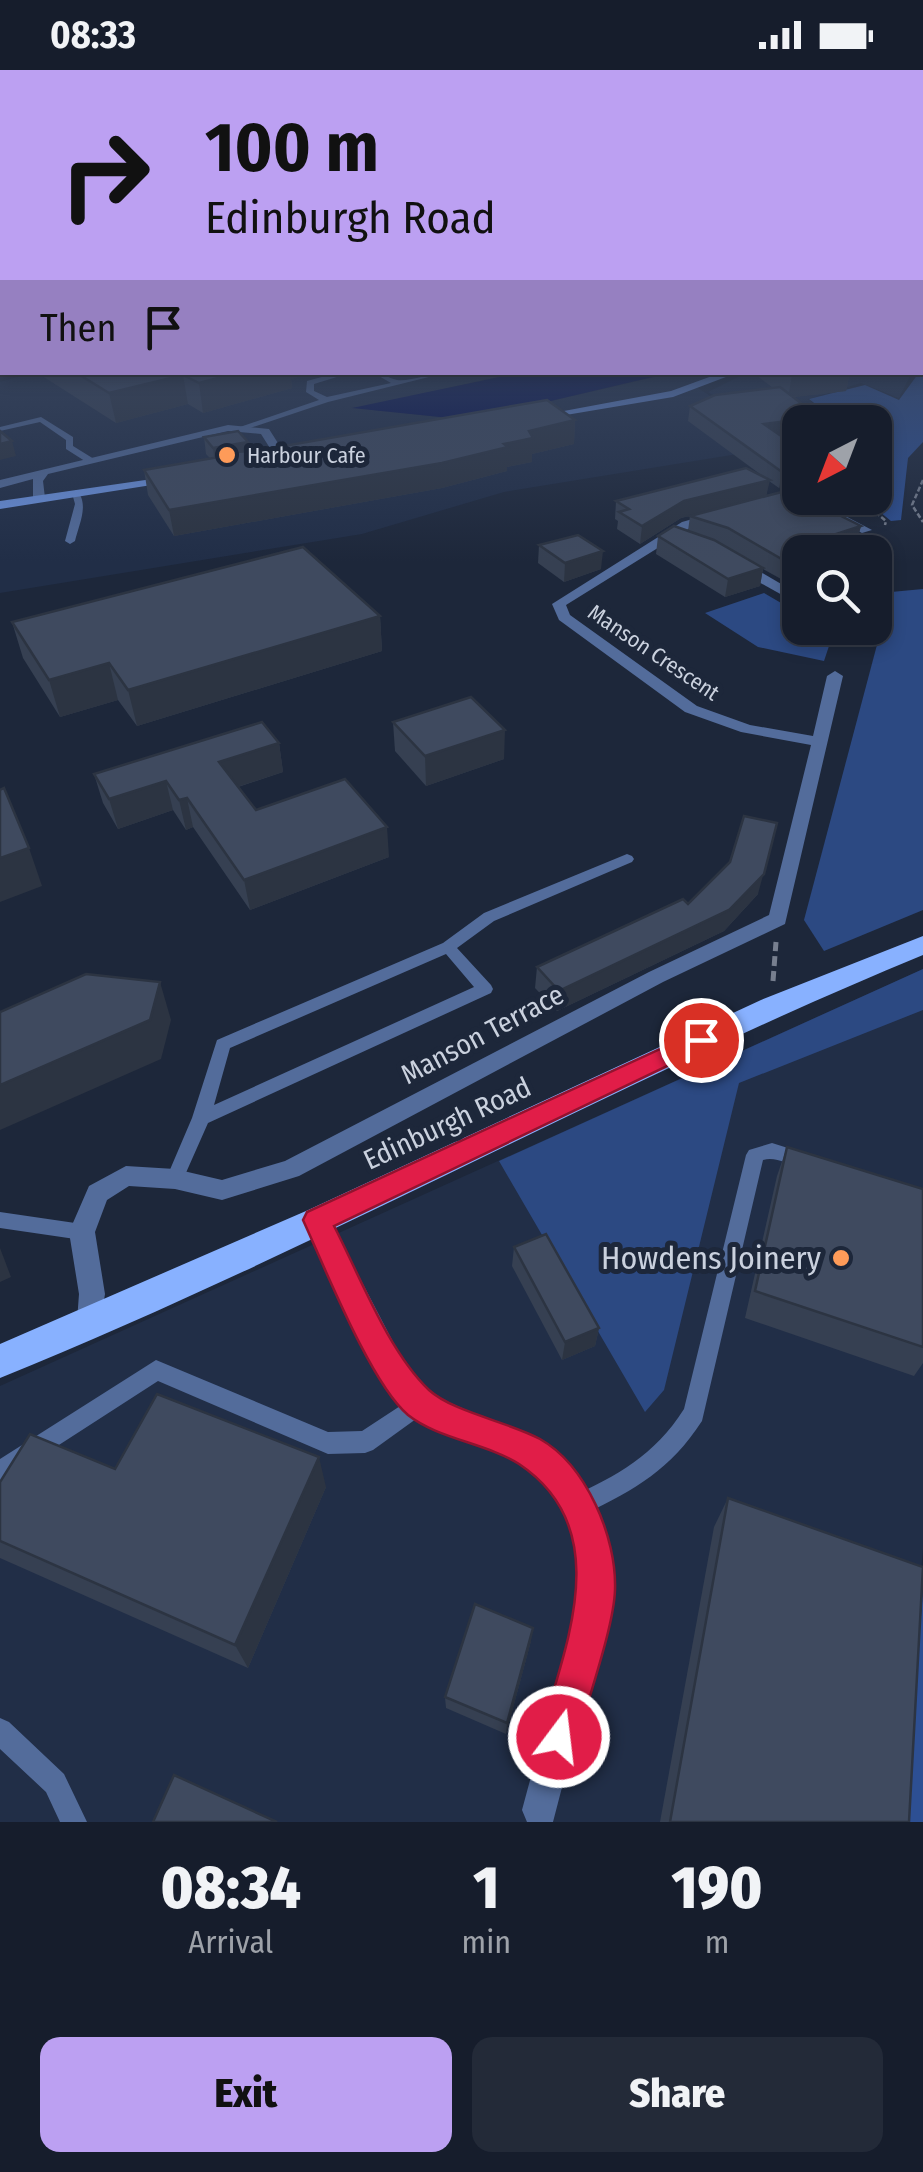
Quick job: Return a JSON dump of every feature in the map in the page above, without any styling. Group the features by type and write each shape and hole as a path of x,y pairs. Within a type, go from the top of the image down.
{"main road":[{"name":"Edinburgh Road","path":"0,1361 317,1220 770,1007 923,945"}],"street":[{"path":"524,420 646,399"},
{"path":"0,484 241,428 265,432 284,462"},
{"path":"265,465 301,459"},
{"path":"38,498 37,481 44,472"},
{"path":"0,504 190,476"},
{"name":"Manson Crescent","path":"738,510 668,535 559,604 564,617 691,709 747,729 819,742"},
{"path":"833,515 866,530"},
{"path":"668,535 688,542"},
{"path":"718,552 782,591"},
{"path":"778,919 834,676"},
{"name":"Manson Terrace","path":"82,1232 98,1193 126,1176 175,1179 222,1190 291,1169 656,977 778,919"},
{"path":"317,1220 393,1371 420,1404 530,1452 556,1474 577,1506 592,1545 597,1591 540,1810"},
{"path":"82,1232 92,1294 90,1321"}],"lane":[{"path":"241,428 332,399"},
{"path":"0,429 40,419 70,439 69,447 91,461"},
{"path":"70,540 80,504 76,493"},
{"path":"175,1179 201,1118 223,1044 448,947 490,917 627,859"},
{"path":"201,1118 485,989 448,947"},
{"path":"577,1506 643,1475 676,1445 694,1413 755,1155 772,1150 827,1167"},
{"path":"0,1220 82,1232"},
{"path":"0,1472 156,1370 328,1443 365,1442 420,1404"},
{"path":"0,1731 55,1783 74,1822"}],"path":[{"path":"923,480 912,506 923,522"},
{"path":"770,1007 778,919"}],"shaded area":[{"path":"0,399 399,399 371,405 374,410 469,420 561,399 715,399 782,443 782,447 504,492 362,534 0,593"},
{"path":"396,399 560,399 469,420 352,408"},
{"path":"718,399 809,399 815,405 782,405 782,441"},
{"path":"809,399 923,399 923,442 908,458 901,520 891,521 884,515 892,515 892,405 817,405"},
{"path":"923,589 923,910 824,951 804,920 877,645 892,645 892,592"},
{"path":"764,593 782,604 782,645 829,645 824,661 758,647 705,613"},
{"path":"923,969 923,1549 898,1822 0,1822 0,1386"},
{"path":"923,969 923,1010 739,1083 664,1390 645,1412 499,1161"},
{"path":"923,1589 923,1822 906,1822"}],"building":[{"path":"706,399 795,399 803,405 782,405 782,422 764,424 782,436 782,472 690,406"},
{"path":"547,400 575,420 529,431 533,438 504,444 508,447 442,463 169,510 144,470 225,456 222,453 261,450"},
{"path":"0,431 12,441 0,444"},
{"path":"238,431 248,442 213,448 204,437"},
{"path":"746,468 770,480 684,501 642,526 619,512 629,509 616,501"},
{"path":"782,492 782,515 839,515 861,526 833,535 782,535 782,559 728,528 690,516"},
{"path":"674,526 714,540 763,568 728,579 658,536"},
{"path":"578,535 603,551 565,563 539,545"},
{"path":"303,547 380,616 128,690 109,663 49,680 12,622"},
{"path":"471,697 505,730 425,756 393,722"},
{"path":"262,722 279,743 219,762 256,810 345,779 387,827 244,880 187,798 179,800 166,781 109,799 94,774"},
{"path":"4,788 29,848 0,858 0,790"},
{"path":"744,816 777,823 764,874 729,910 559,991 537,967 683,899 688,904 730,862"},
{"path":"86,974 160,982 150,1020 0,1085 0,1012"},
{"name":"Howdens Joinery","path":"787,1147 923,1189 923,1347 755,1291"},
{"path":"546,1234 599,1328 565,1342 514,1247"},
{"path":"157,1394 319,1457 235,1645 0,1541 0,1482 30,1434 115,1469"},
{"path":"728,1498 923,1567 909,1822 670,1822"},
{"path":"475,1604 533,1628 507,1723 445,1697"},
{"path":"174,1775 277,1822 153,1822"}],"place":[{"name":"Harbour Cafe","path":"227,455"},
{"name":"Howdens Joinery","path":"841,1258"}],"route":[{"path":"559,1737 597,1591 592,1545 577,1506 556,1474 530,1452 420,1404 393,1371 317,1220 701,1040"}]}
